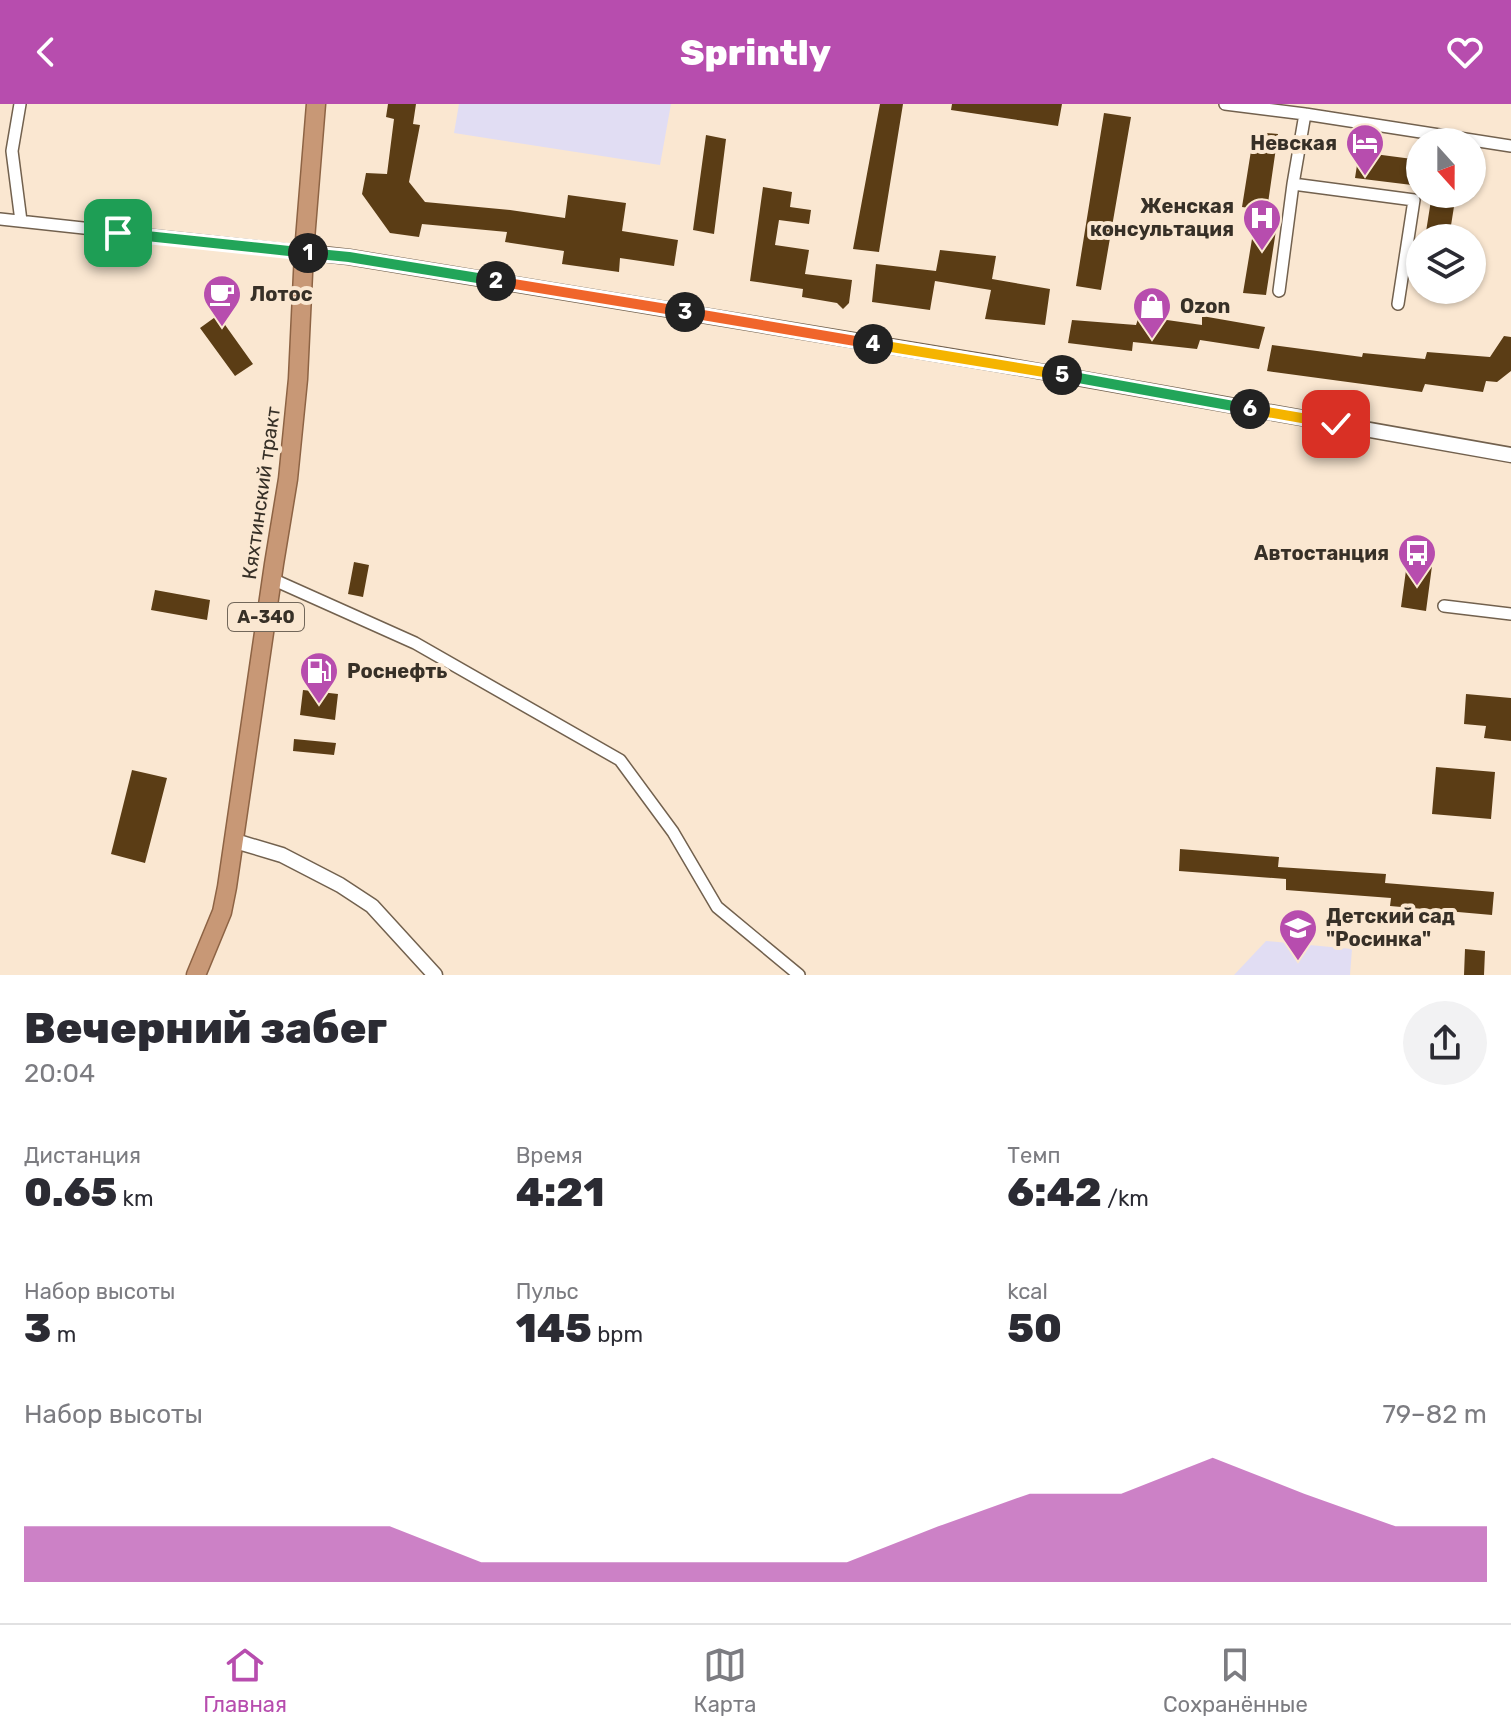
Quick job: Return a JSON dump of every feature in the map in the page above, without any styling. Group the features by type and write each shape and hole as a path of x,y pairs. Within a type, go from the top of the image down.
{"highway":[{"name":"Кяхтинский тракт","path":"196,975 222,912 288,479 298,379 316,104"}],"street":[{"path":"20,104 12,151 21,221"},
{"path":"1225,104 1511,146"},
{"path":"1279,291 1305,114"},
{"path":"1293,184 1414,200 1398,304"},
{"path":"0,219 349,257 983,362 1511,455"},
{"path":"272,579 415,643 620,760 673,832 717,907 799,975"},
{"path":"1444,606 1511,614"},
{"path":"235,841 282,855 340,885 372,906 435,975"}],"shaded area":[{"path":"459,104 671,104 660,165 454,133"},
{"name":"Детский сад \"Росинка\"","path":"1266,941 1352,949 1350,975 1234,975"}],"building":[{"path":"388,104 416,104 413,124 420,125 409,182 425,202 565,218 568,195 626,203 622,231 678,240 674,266 620,258 619,272 562,264 564,251 505,242 507,232 422,224 419,237 390,233 362,194 366,173 387,174 394,119 386,117"},
{"path":"880,104 903,104 879,252 853,249"},
{"path":"952,104 1062,104 1058,126 951,110"},
{"path":"1104,113 1131,117 1101,290 1076,286"},
{"path":"1254,132 1278,134 1267,210 1279,211 1266,295 1243,293 1257,209 1242,207"},
{"path":"706,135 726,139 714,234 693,230"},
{"path":"1359,152 1406,158 1406,184 1355,178"},
{"path":"763,187 792,192 790,207 811,210 809,224 779,220 775,245 809,250 805,274 852,280 849,303 843,309 837,303 802,297 803,289 750,281"},
{"path":"1430,208 1454,208 1451,224 1427,224"},
{"path":"940,250 996,256 992,279 1050,289 1045,325 985,319 991,290 935,281 930,310 872,302 876,264 936,271"},
{"path":"218,315 253,364 235,376 200,328"},
{"path":"1139,316 1202,325 1202,316 1265,327 1259,349 1200,340 1197,349 1133,342 1132,351 1068,343 1072,320 1136,325"},
{"path":"1504,336 1511,337 1511,371 1497,382 1486,381 1483,392 1425,384 1422,392 1267,371 1272,345 1362,357 1363,353 1425,359 1427,352 1490,357"},
{"path":"354,562 369,565 363,597 348,594"},
{"name":"Автостанция","path":"1407,563 1432,566 1426,611 1401,607"},
{"path":"155,590 210,600 207,620 151,610"},
{"name":"Роснефть","path":"303,690 338,694 335,720 300,715"},
{"path":"1466,694 1511,698 1511,741 1484,738 1486,726 1464,724"},
{"path":"294,739 336,743 334,755 293,751"},
{"path":"1436,767 1495,772 1491,819 1432,814"},
{"path":"132,770 167,778 145,863 111,854"},
{"path":"1180,849 1279,857 1278,867 1386,874 1385,883 1494,892 1492,915 1390,906 1391,898 1286,890 1286,879 1179,871"},
{"path":"1465,949 1485,951 1484,975 1464,975"}],"place":[{"name":"Невская","path":"1365,177"},
{"name":"Женская консультация","path":"1262,252"},
{"name":"Лотос","path":"222,328"},
{"name":"Ozon","path":"1152,340"},
{"name":"Автостанция","path":"1417,587"},
{"name":"Роснефть","path":"319,705"},
{"name":"Детский сад \"Росинка\"","path":"1298,962"}],"route":[{"path":"118,233 349,257 998,364 1336,424"}]}
